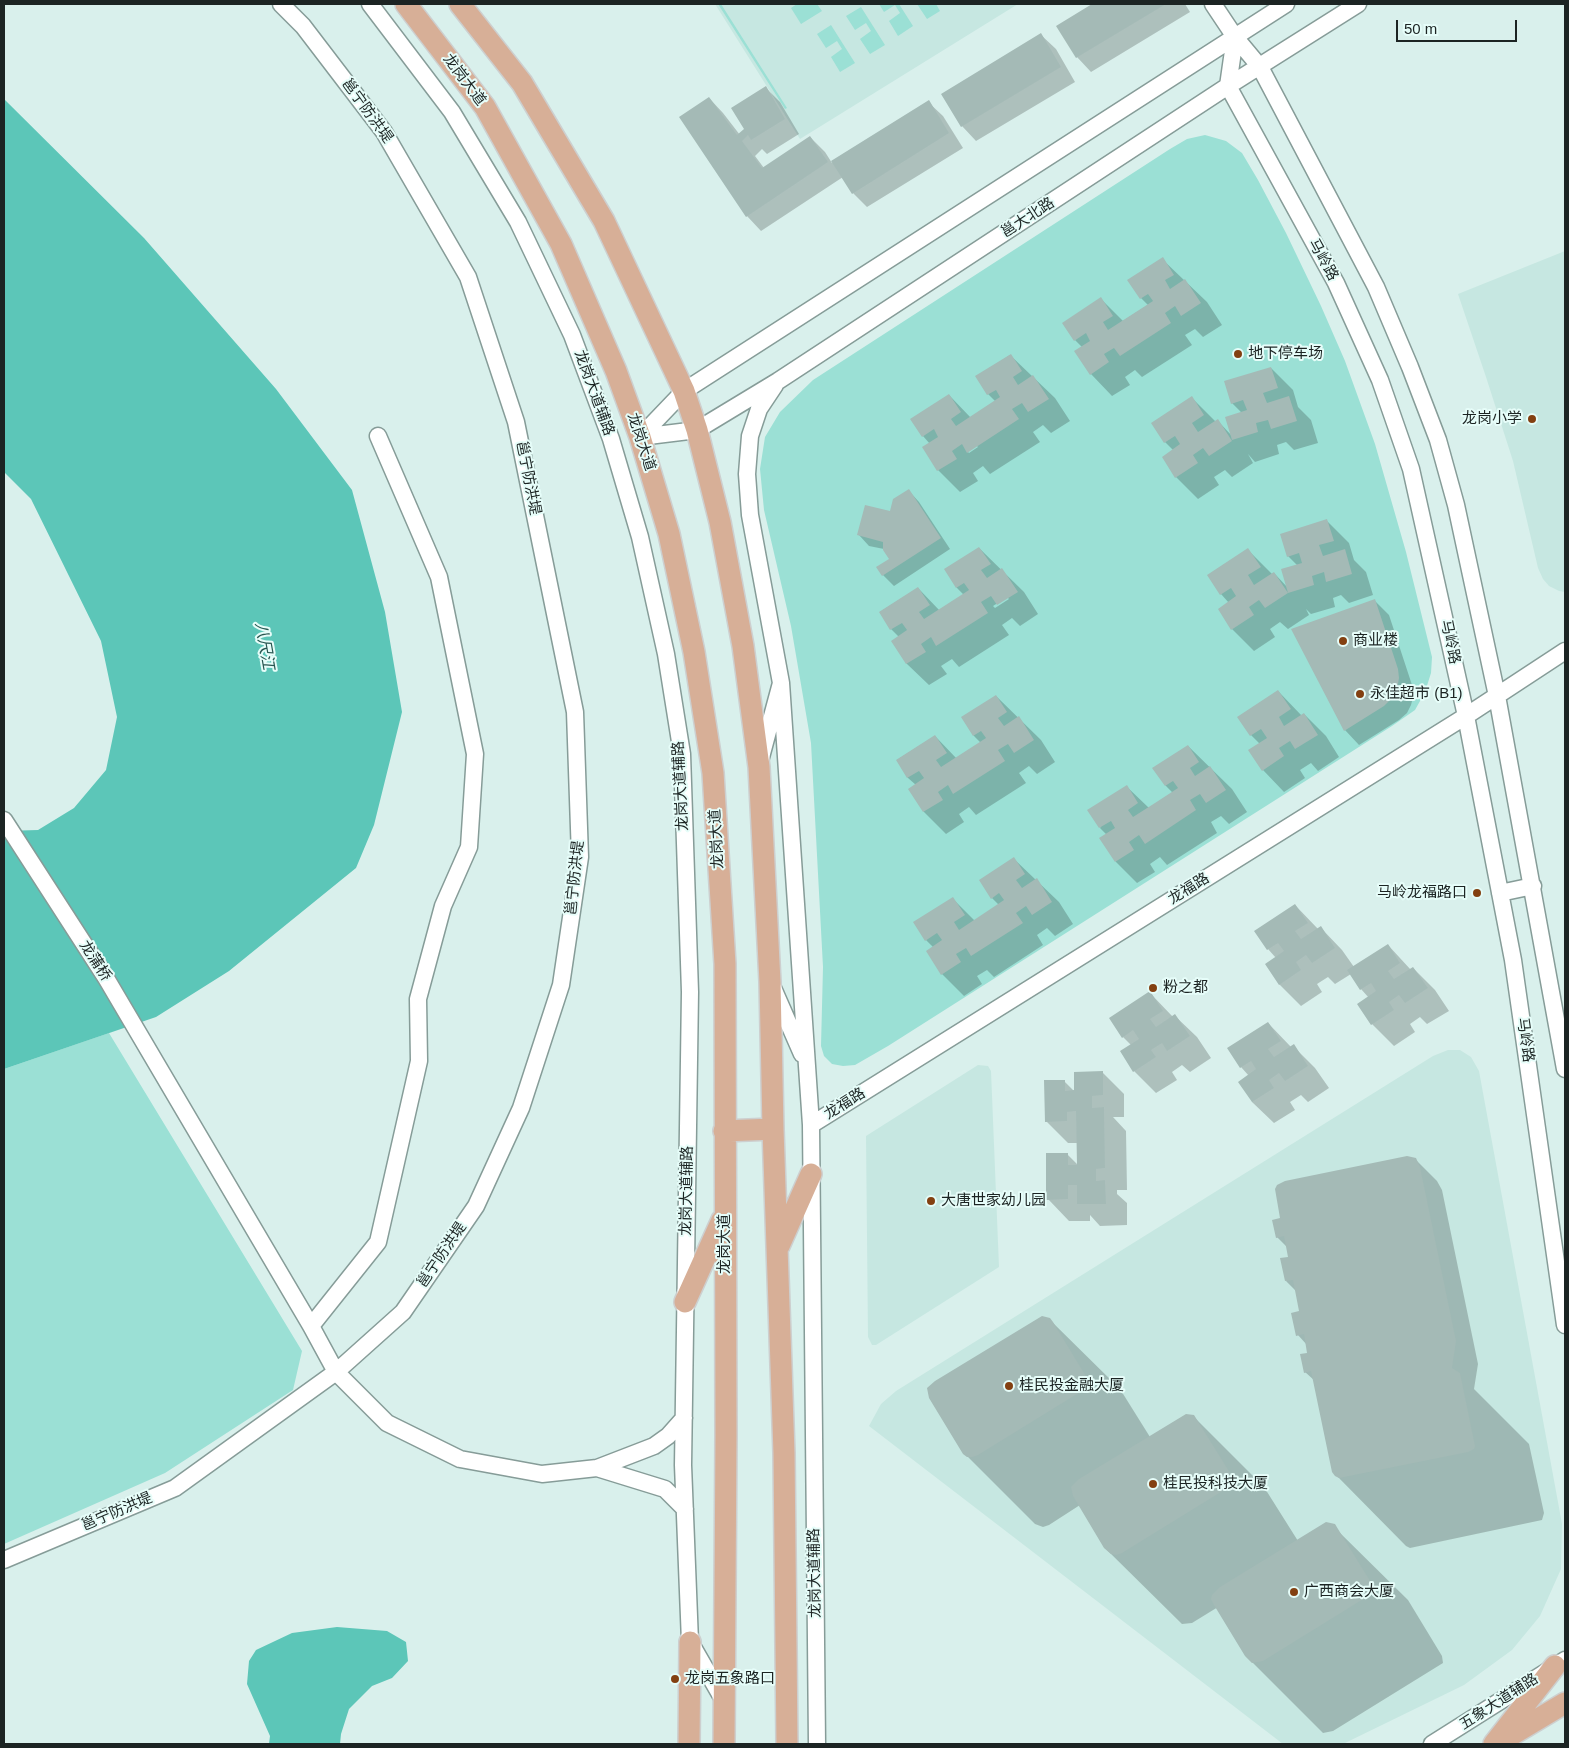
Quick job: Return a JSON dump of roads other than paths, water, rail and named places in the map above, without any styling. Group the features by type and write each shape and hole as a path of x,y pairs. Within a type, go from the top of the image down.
{"main road":[{"name":"龙岗大道","path":"406,4 485,108 561,244 616,371 640,438 669,534 694,652 713,773 725,964 726,1444 724,1744"},
{"path":"460,4 522,83 604,221 684,391 697,430 720,522 742,636 759,767 770,982 784,1453 787,1744"},
{"path":"724,1131 773,1129"},
{"path":"777,1251 811,1174"},
{"path":"685,1302 725,1213"},
{"path":"689,1744 690,1642"},
{"path":"1495,1744 1562,1658"},
{"path":"1495,1744 1565,1703"}],"street":[{"name":"邕宁防洪堤","path":"4,1560 175,1488 336,1372 403,1312 476,1206 521,1108 561,985 580,857 576,712 516,422 468,277 384,132 303,26 281,4"},
{"name":"龙岗大道辅路","path":"370,4 452,112 518,222 572,335 611,439 640,537 666,654 682,754 690,992 684,1418 690,1642"},
{"path":"1213,4 1235,37 1260,67 1376,287 1438,440 1456,505 1497,696 1565,1069"},
{"path":"640,438 684,391 1286,4"},
{"name":"邕大北路","path":"697,430 778,381 1228,86 1358,4"},
{"path":"1228,86 1235,37"},
{"name":"马岭路","path":"1228,86 1336,283 1389,404 1411,469 1466,716 1513,960 1565,1325"},
{"name":"龙岗大道辅路","path":"778,381 759,409 750,436 747,474 750,514 781,683 811,1125 817,1744"},
{"path":"640,438 697,430"},
{"path":"312,1326 378,1242 419,1061 418,999 443,906 469,847 475,754 439,577 378,436"},
{"name":"龙福路","path":"811,1125 1466,716 1565,651"},
{"name":"龙岗大道辅路","path":"759,767 781,683"},
{"name":"龙蒲桥","path":"4,820 106,978 312,1326 336,1372 387,1423 460,1459 542,1474 597,1468"},
{"path":"1500,893 1532,886"},
{"path":"770,982 807,1066"},
{"path":"597,1468 654,1446 668,1436 684,1418"},
{"path":"597,1468 665,1489 685,1509"},
{"path":"690,1642 724,1702"},
{"name":"五象大道辅路","path":"1432,1744 1562,1658"}],"water":[{"name":"八尺江","path":"4,99 144,238 276,389 352,490 385,612 402,712 374,825 356,868 229,971 156,1017 4,1069 4,831 38,830 74,808 106,770 117,717 101,641 31,499 4,472"},
{"path":"337,1627 387,1631 406,1642 408,1661 392,1678 372,1686 349,1709 341,1734 340,1744 269,1744 270,1736 247,1684 249,1661 256,1650 292,1633"}],"place":[{"name":"地下停车场","path":"1238,354"},
{"name":"龙岗小学","path":"1532,419"},
{"name":"商业楼","path":"1343,641"},
{"name":"永佳超市 (B1)","path":"1360,694"},
{"name":"马岭龙福路口","path":"1477,893"},
{"name":"粉之都","path":"1153,988"},
{"name":"大唐世家幼儿园","path":"931,1201"},
{"name":"桂民投金融大厦","path":"1009,1386"},
{"name":"桂民投科技大厦","path":"1153,1484"},
{"name":"广西商会大厦","path":"1294,1592"},
{"name":"龙岗五象路口","path":"675,1679"}]}
